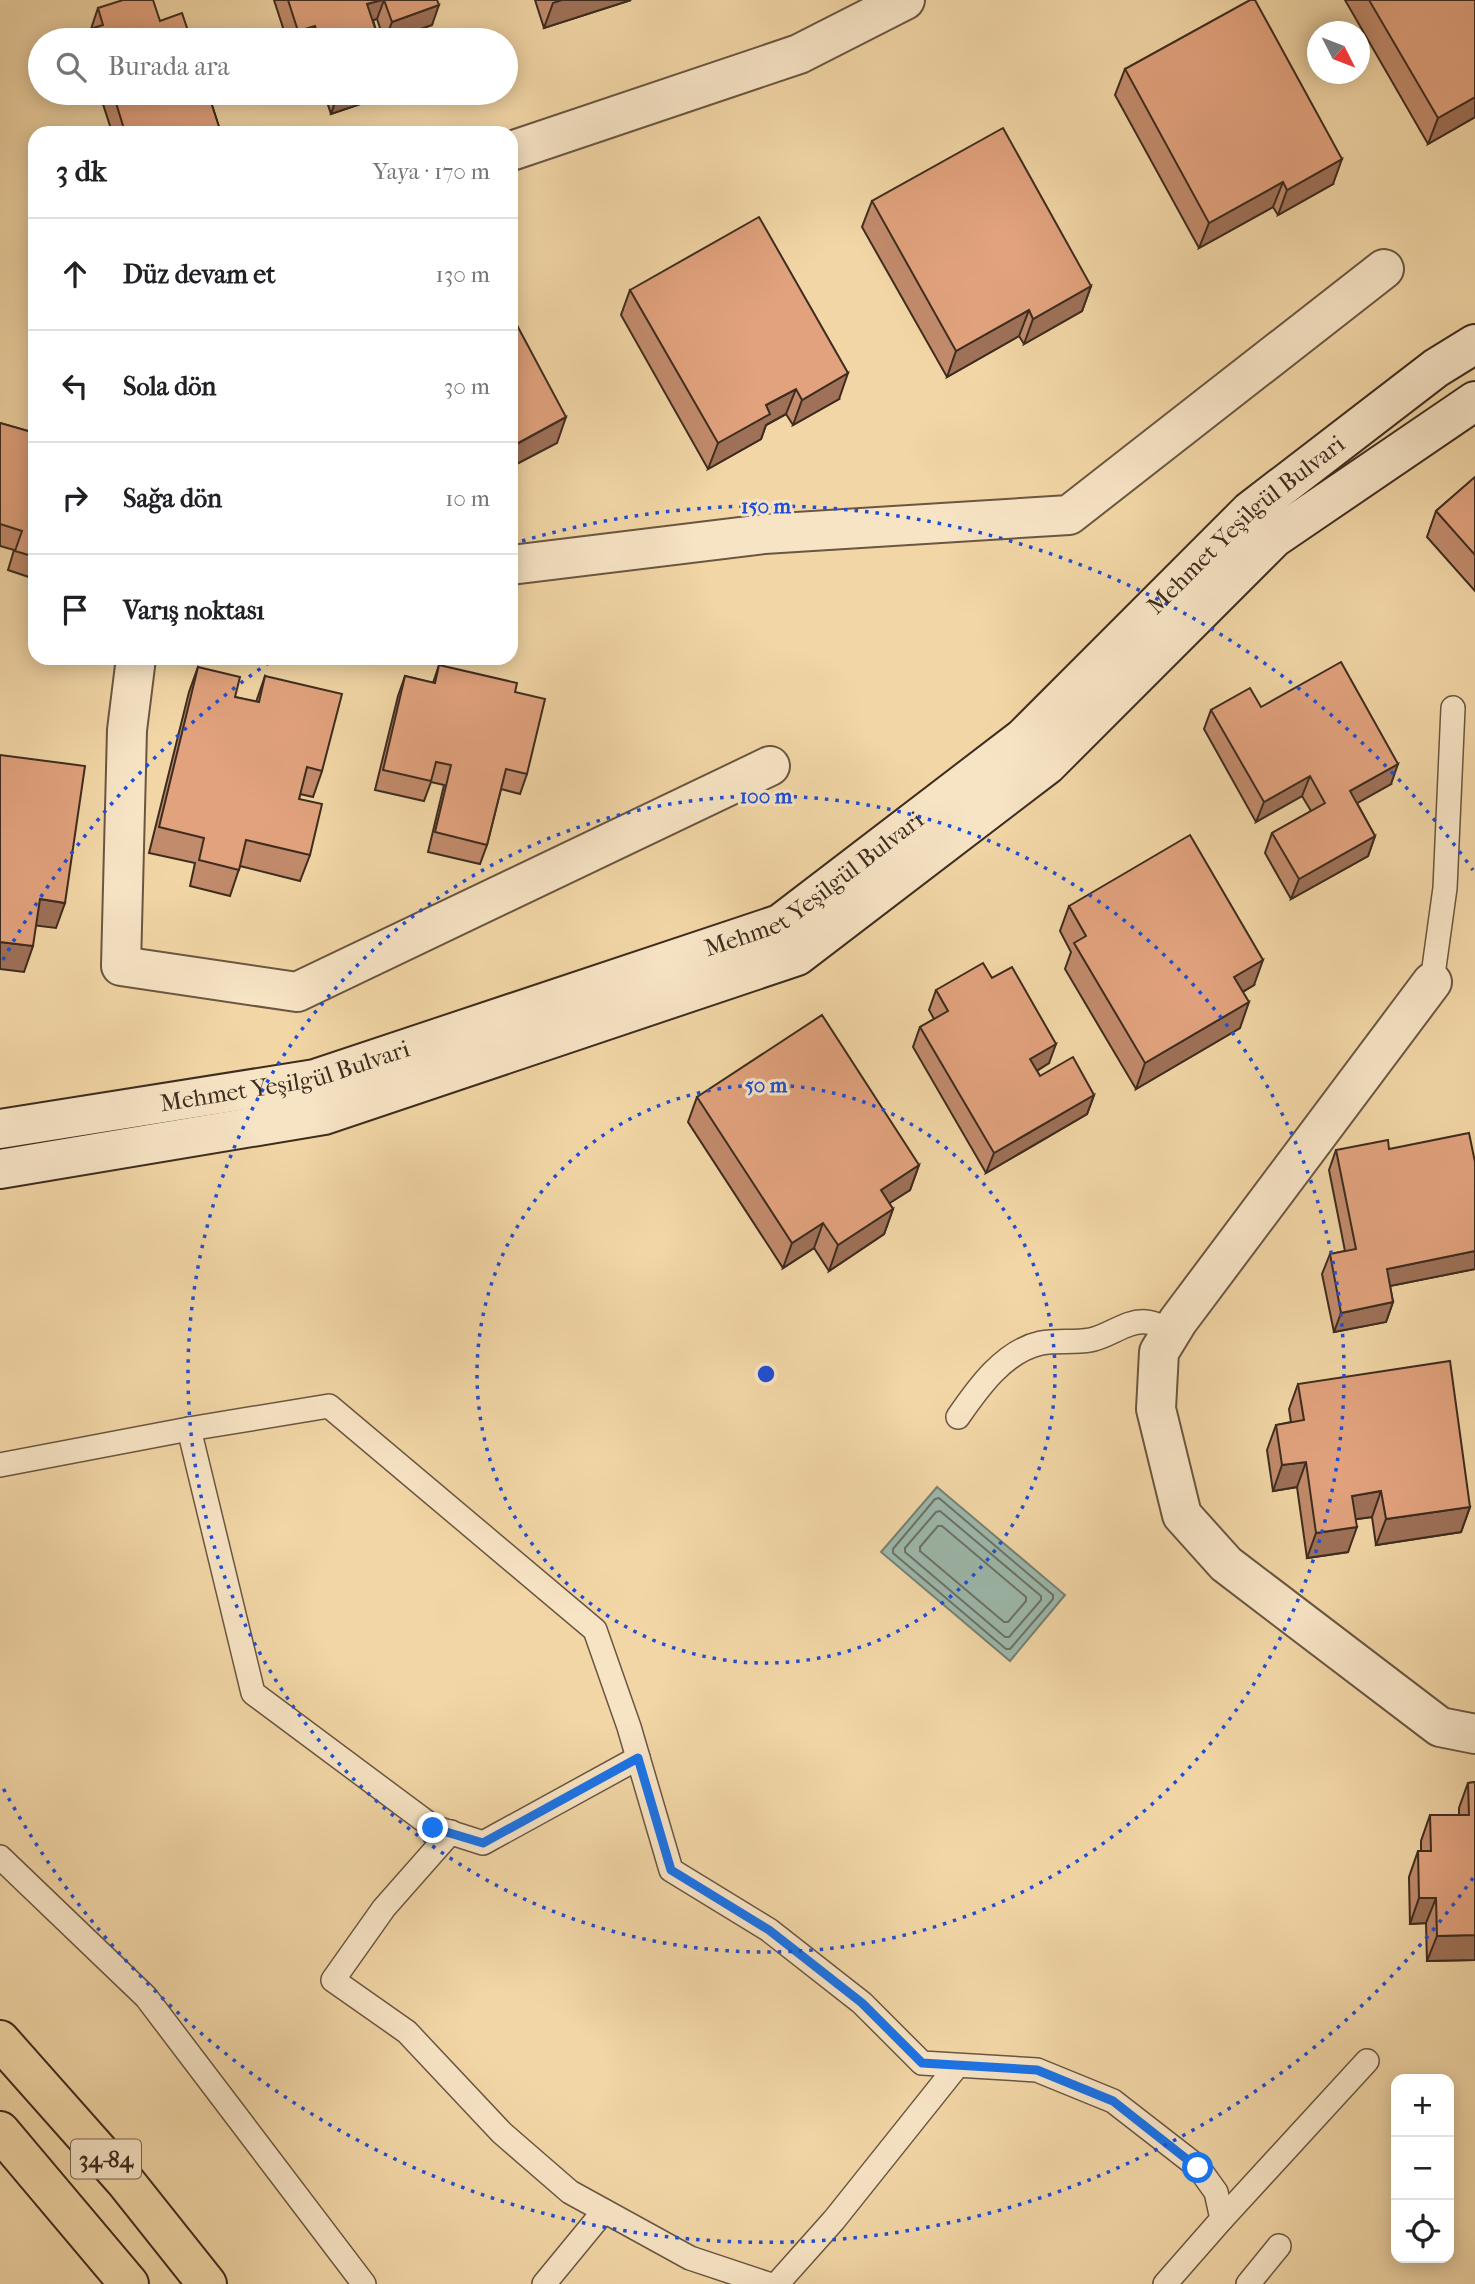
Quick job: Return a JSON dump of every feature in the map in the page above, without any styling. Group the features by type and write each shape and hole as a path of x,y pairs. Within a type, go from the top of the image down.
{"main road":[{"path":"518,148 799,54 905,0"},
{"path":"518,564 764,534 1069,515 1384,269"},
{"name":"Mehmet Yeşilgül Bulvari","path":"0,1129 315,1079 780,923 1023,738 1250,511 1436,368 1475,344"},
{"name":"Mehmet Yeşilgül Bulvari","path":"0,1169 324,1115 797,956 1046,765 1274,538 1475,401"},
{"path":"135,665 127,730 121,966 297,992 770,765"},
{"path":"1432,982 1172,1331 1159,1352 1156,1409 1182,1515 1226,1564 1440,1727 1475,1734"},
{"name":"34-84","path":"0,2040 125,2181 207,2284"},
{"name":"34-84","path":"2,2136 129,2284"}],"lane":[{"path":"1432,982 1445,888 1453,708"},
{"path":"958,1417 982,1384 1023,1349 1042,1343 1092,1340 1123,1326 1146,1322 1172,1331"},
{"path":"0,1465 329,1406 595,1630 638,1758 671,1870 769,1930 862,2003 922,2063 1037,2070 1113,2101 1198,2168 1216,2192 1222,2218"},
{"path":"189,1429 253,1693 433,1828 483,1843 638,1758"},
{"path":"451,1832 384,1908 332,1980 407,2032 502,2133 570,2192 690,2258 768,2284"},
{"path":"0,1857 146,1997 364,2284"},
{"path":"1165,2284 1367,2061"},
{"path":"777,2284 834,2220 957,2066"},
{"path":"544,2284 604,2211"},
{"path":"1248,2284 1279,2246"}],"water":[{"path":"937,1487 1065,1595 1010,1661 881,1552"}],"building":[{"path":"123,0 153,0 160,21 182,13 187,28 93,28 103,25 98,8"},
{"path":"288,0 382,0 367,4 375,28 297,28"},
{"path":"384,0 437,0 439,5 392,22"},
{"path":"1250,0 1255,0 1342,159 1287,190 1283,182 1209,223 1125,69"},
{"path":"1369,0 1475,0 1475,97 1438,118"},
{"path":"117,105 212,105 219,126 123,126"},
{"path":"1003,128 1091,286 1033,319 1029,310 956,351 872,201"},
{"path":"759,217 848,373 802,400 796,389 766,405 770,414 718,443 630,290"},
{"path":"518,327 566,417 518,443"},
{"path":"0,423 28,431 28,555 15,551 22,531 0,524"},
{"path":"1475,477 1475,555 1436,511"},
{"path":"1341,662 1398,764 1350,791 1375,836 1299,879 1272,833 1325,803 1310,776 1264,802 1211,710 1250,688 1261,707"},
{"path":"439,665 517,683 515,692 545,699 527,774 506,769 487,845 435,832 451,765 436,762 431,781 383,770 405,676 435,683"},
{"path":"198,667 240,677 235,697 259,702 265,676 342,694 322,771 307,767 299,799 322,804 310,855 246,840 239,870 199,860 204,838 159,827"},
{"path":"0,755 85,766 65,903 40,899 33,946 0,942"},
{"path":"1190,835 1263,960 1234,977 1249,1002 1145,1063 1074,943 1086,936 1069,906"},
{"path":"983,963 992,978 1012,967 1056,1044 1030,1059 1040,1076 1073,1057 1094,1095 994,1153 920,1027 948,1011 936,990"},
{"path":"822,1015 919,1165 881,1190 893,1209 838,1245 823,1223 792,1243 697,1097"},
{"path":"1469,1133 1475,1162 1475,1251 1387,1269 1393,1302 1341,1313 1330,1254 1356,1249 1336,1150 1388,1140 1389,1149"},
{"path":"1450,1361 1470,1507 1386,1519 1381,1491 1352,1496 1357,1527 1316,1533 1306,1462 1282,1465 1276,1425 1304,1420 1298,1384"},
{"path":"1475,1782 1475,1935 1437,1936 1436,1898 1419,1898 1418,1851 1431,1851 1430,1815 1469,1815 1468,1783"}],"route":[{"path":"433,1828 483,1843 638,1758 671,1870 769,1930 862,2003 922,2063 1037,2070 1113,2101 1198,2168"}]}
